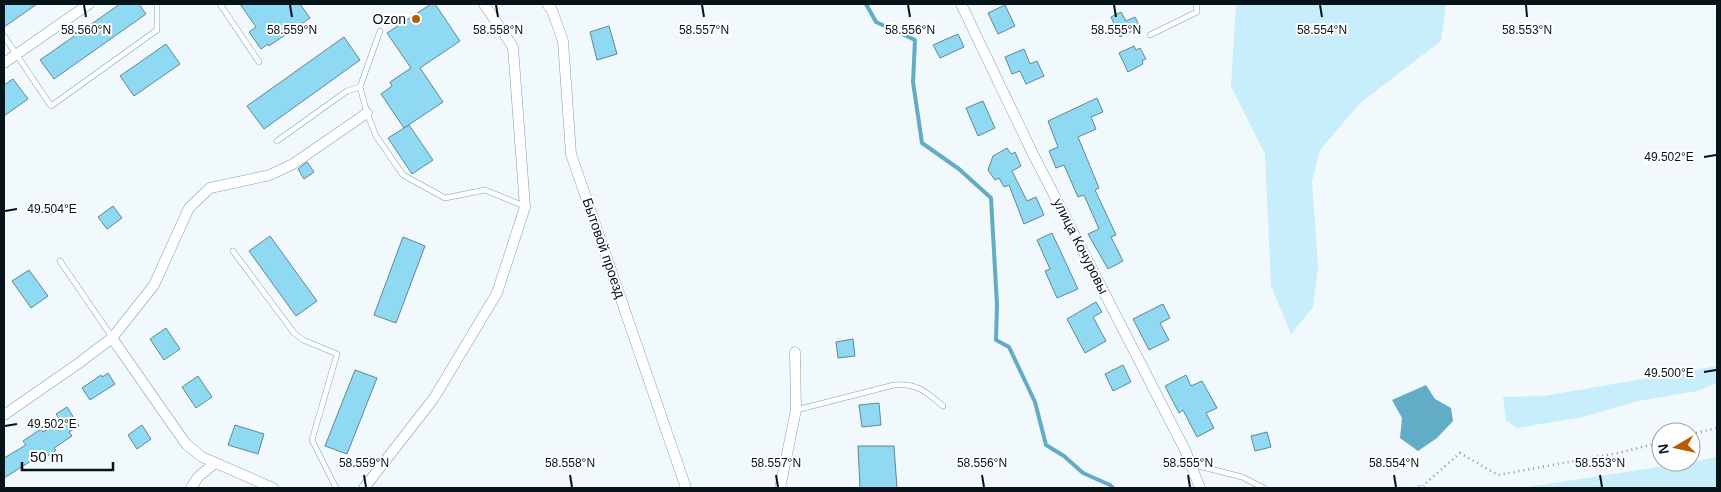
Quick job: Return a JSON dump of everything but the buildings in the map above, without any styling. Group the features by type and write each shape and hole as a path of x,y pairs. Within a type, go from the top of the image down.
{"street":[{"path":"4,63 89,4"},
{"path":"364,488 434,398 497,293 525,207 513,47 484,4"},
{"name":"Бытовой проезд","path":"547,4 552,10 563,41 572,154 686,488"},
{"name":"улица Кочуровы","path":"961,4 1032,152 1190,464 1200,488"},
{"path":"4,415 112,338 154,285 189,208 210,188 270,175 293,164 367,113"},
{"path":"112,338 186,444 202,457 273,488"},
{"path":"780,488 796,410 795,352"},
{"path":"191,488 198,477 215,463"}],"lane":[{"path":"4,36 51,106 157,30 157,4"},
{"path":"220,4 259,62"},
{"path":"1150,35 1197,12 1196,4"},
{"path":"380,31 360,87 376,136 402,176 445,198 485,190 525,207"},
{"path":"277,141 347,91 360,87"},
{"path":"233,251 294,333 303,340 338,354 312,440 336,488"},
{"path":"60,261 112,338"},
{"path":"796,410 894,385 910,384 925,391 943,406"},
{"path":"1190,464 1242,477 1264,488"}],"path":[{"path":"1701,432 1717,428"},
{"path":"1421,488 1460,453 1498,475 1623,452 1651,445"}],"shaded area":[{"path":"1236,4 1446,4 1441,41 1360,103 1320,150 1312,181 1318,266 1313,307 1291,334 1271,286 1265,154 1231,86"},
{"path":"1717,366 1717,383 1697,391 1638,401 1583,417 1517,428 1506,420 1503,397 1544,396"},
{"path":"1717,457 1717,488 1520,488 1651,468 1651,472 1701,472 1701,460"}],"water":[{"path":"1426,385 1435,399 1451,408 1453,421 1437,438 1418,451 1400,438 1402,418 1392,400"}],"waterway":[{"path":"866,4 876,22 915,40 913,82 922,143 959,169 991,198 997,305 996,340 1009,347 1035,402 1046,445 1064,456 1083,473 1113,488"}],"place":[{"name":"Ozon","path":"416,19"}]}
